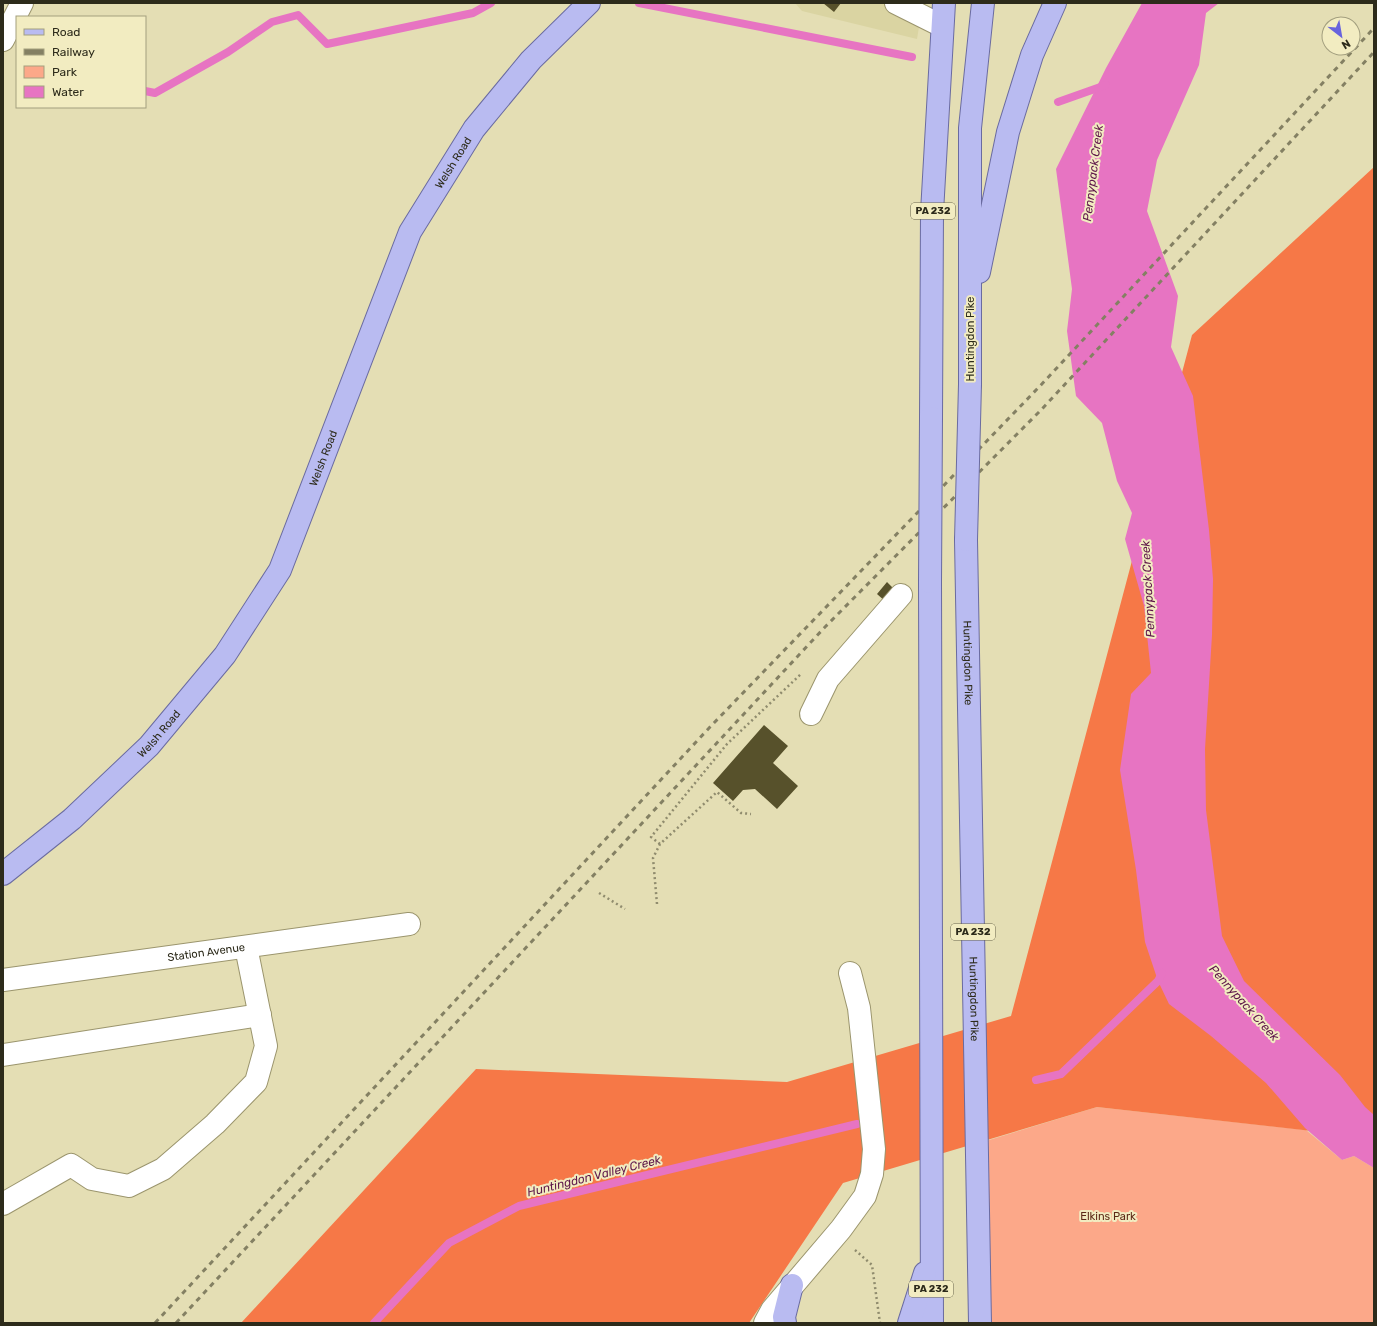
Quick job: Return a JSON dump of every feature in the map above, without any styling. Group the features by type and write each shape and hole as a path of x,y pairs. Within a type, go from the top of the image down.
{"main road":[{"name":"Welsh Road","path":"3,874 72,820 156,739 225,655 280,570 410,232 474,129 530,60 589,3"},
{"name":"PA 232","path":"932,1323 930,1254 930,582 932,212 944,3"},
{"name":"Huntingdon Pike","path":"980,1323 966,540 970,384 970,128 983,3"},
{"path":"970,316 1008,132 1032,55 1055,3"},
{"path":"909,1323 930,1254"},
{"path":"785,1323 784,1317 792,1285"}],"street":[{"path":"3,40 22,3"},
{"path":"896,3 942,26"},
{"path":"811,714 828,679 901,595"},
{"name":"Station Avenue","path":"3,980 409,924"},
{"path":"3,1204 71,1165 92,1179 129,1186 163,1169 215,1124 256,1082 266,1046 246,947"},
{"path":"765,1323 772,1310 841,1229 865,1196 872,1174 874,1149 859,1008 850,973"},
{"path":"3,1055 260,1015"}],"path":[{"path":"660,844 651,837 727,744 805,671"},
{"path":"657,904 653,858 660,844 717,792 741,813 751,814"},
{"path":"599,893 625,909"}],"shaded area":[{"path":"795,3 923,3 917,39 802,11"},
{"path":"1374,167 1374,1138 1097,1107 843,1183 749,1323 241,1323 476,1069 787,1082 1011,1016 1192,335"}],"green space":[{"name":"Elkins Park","path":"1097,1107 1306,1130 1342,1160 1354,1156 1374,1168 1374,1323 980,1323 976,1144"}],"water":[{"name":"Pennypack Creek","path":"1142,3 1219,3 1206,13 1199,65 1157,160 1147,211 1178,296 1171,347 1193,396 1209,530 1213,579 1212,635 1205,749 1206,810 1222,936 1244,981 1340,1075 1365,1107 1374,1115 1374,1168 1354,1156 1342,1160 1305,1128 1266,1083 1211,1036 1169,1004 1158,981 1145,942 1136,870 1120,770 1131,694 1151,673 1144,606 1125,539 1132,513 1117,481 1102,423 1076,396 1067,331 1072,289 1056,169 1106,68"}],"building":[{"path":"823,3 841,3 834,12"},
{"path":"887,582 896,591 886,602 877,594"},
{"path":"764,725 788,746 773,763 798,786 777,809 755,789 743,790 733,801 713,783"}],"waterway":[{"path":"146,91 155,93 228,52 272,22 298,15 327,44 473,13 491,3"},
{"path":"639,3 912,57"},
{"path":"1058,102 1106,85"},
{"name":"Huntingdon Valley Creek","path":"1036,1080 1061,1074 1158,981 1162,973"},
{"name":"Huntingdon Valley Creek","path":"374,1323 449,1243 519,1206 857,1124"}],"railway":[{"path":"155,1323 710,727 1040,386 1374,28"},
{"path":"176,1323 825,627 1041,410 1374,52"}]}
